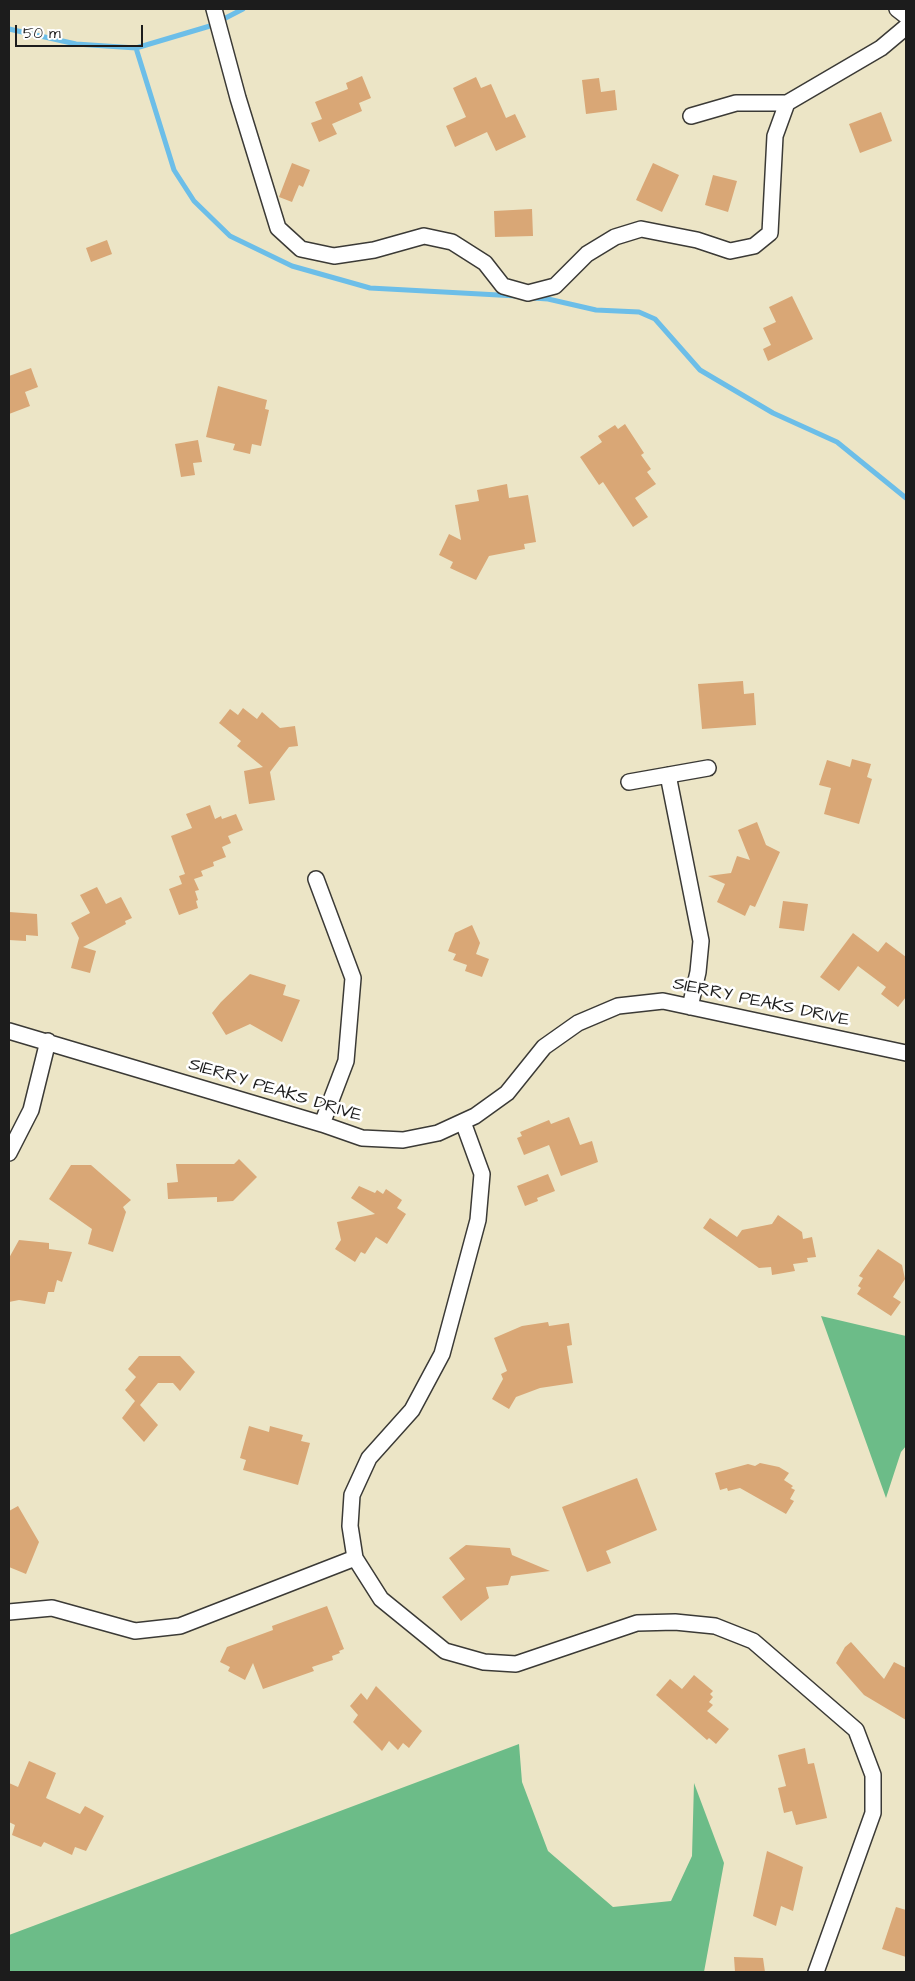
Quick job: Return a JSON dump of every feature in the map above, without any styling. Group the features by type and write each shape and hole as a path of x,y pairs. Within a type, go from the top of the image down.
{"street":[{"path":"214,9 238,98 278,228 301,249 334,256 374,250 424,236 452,242 485,263 503,286 528,293 556,286 594,250 615,237 641,229 697,240 730,251 754,246 770,233 775,136 787,103"},
{"path":"898,9 906,16"},
{"path":"691,116 736,103 787,103 881,48 906,27"},
{"path":"629,782 708,768"},
{"path":"668,775 701,941 698,972 690,1007"},
{"path":"316,879 353,978 346,1061 322,1124"},
{"name":"SIERRY PEAKS DRIVE","path":"9,1031 48,1041 322,1124 362,1138 403,1140 438,1133 475,1116 507,1093 544,1047 578,1023 618,1006 663,1001 906,1053"},
{"path":"9,1153 31,1110 48,1041"},
{"path":"463,1122 482,1174 478,1220 442,1354 412,1410 368,1458 352,1495 350,1526 355,1558 381,1599 444,1651 484,1662 516,1664 637,1623 675,1622 715,1626 753,1641 856,1730 873,1775 873,1813 816,1972"},
{"path":"9,1612 52,1608 135,1631 180,1626 355,1558"}],"green space":[{"path":"821,1316 906,1336 906,1446 901,1452 886,1498"},
{"path":"519,1744 522,1782 548,1851 613,1907 671,1901 692,1856 694,1783 724,1863 704,1972 9,1972 9,1935"}],"building":[{"path":"362,76 371,98 359,103 362,111 332,124 337,134 319,142 311,123 322,119 315,102 348,89 346,83"},
{"path":"476,77 481,88 491,84 506,118 515,114 526,137 496,151 487,132 455,147 446,126 466,117 453,88"},
{"path":"599,78 601,92 615,90 617,110 586,114 582,80"},
{"path":"881,112 892,141 860,153 849,124"},
{"path":"292,163 310,170 303,187 299,185 292,202 279,197"},
{"path":"653,163 679,175 662,212 636,200"},
{"path":"713,175 737,181 728,212 705,205"},
{"path":"532,209 533,236 495,237 494,211"},
{"path":"107,240 112,254 91,262 86,248"},
{"path":"792,296 813,339 768,361 763,349 771,345 763,328 776,322 769,307"},
{"path":"31,368 38,387 25,392 30,406 9,414 9,376"},
{"path":"218,386 267,400 265,409 269,410 261,446 252,444 250,454 233,450 235,444 206,437"},
{"path":"625,424 644,453 641,455 651,469 647,472 656,484 635,498 648,517 633,527 603,482 599,485 580,457 602,442 598,436 615,425 618,429"},
{"path":"198,440 202,462 193,463 195,475 181,477 175,444"},
{"path":"507,484 509,498 528,495 536,542 524,544 525,549 489,556 476,580 450,568 453,562 439,555 449,534 461,540 455,505 479,501 477,490"},
{"path":"743,681 744,694 754,693 756,725 702,729 698,684"},
{"path":"243,708 257,719 262,712 280,728 295,726 298,746 289,747 270,772 275,800 249,804 244,771 263,767 237,746 241,741 219,723 230,709 238,715"},
{"path":"852,759 871,764 867,777 872,779 859,824 824,814 831,788 819,785 827,760 850,767"},
{"path":"210,805 215,819 221,816 222,819 236,814 243,830 228,836 231,843 222,847 226,857 213,862 214,866 201,871 203,876 194,879 199,890 195,891 198,908 179,915 169,889 182,884 179,876 185,874 171,836 192,828 186,814"},
{"path":"757,822 766,845 780,852 755,907 750,905 745,916 717,902 725,884 708,876 731,873 737,856 750,860 738,830"},
{"path":"97,887 106,904 121,897 132,918 125,921 126,924 83,947 96,951 90,973 71,968 79,938 71,923 90,913 80,895"},
{"path":"783,901 808,904 804,931 779,928"},
{"path":"9,912 37,914 38,936 26,935 26,941 9,940"},
{"path":"472,925 480,943 476,954 489,959 482,977 465,971 467,965 453,960 456,954 448,951 455,933"},
{"path":"853,933 878,952 886,942 906,957 906,997 898,1007 881,994 886,987 858,966 839,991 820,977"},
{"path":"250,974 286,985 283,995 300,1000 282,1042 250,1024 226,1035 212,1013"},
{"path":"569,1117 580,1145 592,1141 598,1162 561,1176 549,1145 524,1155 517,1138 522,1136 520,1132 549,1120 551,1124"},
{"path":"239,1159 257,1177 233,1201 217,1202 217,1197 168,1199 167,1183 178,1182 176,1164 234,1164"},
{"path":"71,1165 91,1165 131,1200 123,1207 126,1212 113,1252 88,1244 92,1229 49,1199"},
{"path":"548,1174 555,1191 537,1198 538,1201 525,1206 517,1186"},
{"path":"359,1186 375,1193 377,1190 383,1194 386,1189 402,1200 397,1208 406,1214 387,1244 376,1237 365,1254 361,1252 355,1262 335,1249 341,1240 337,1222 375,1214 351,1198"},
{"path":"778,1215 802,1232 803,1239 812,1237 816,1257 807,1258 808,1262 793,1264 795,1271 772,1275 771,1267 759,1268 703,1228 710,1218 737,1237 742,1230 772,1224"},
{"path":"19,1240 49,1243 49,1249 72,1252 62,1282 57,1280 54,1292 48,1292 45,1304 19,1300 9,1302 9,1258"},
{"path":"878,1249 902,1265 905,1279 893,1297 901,1302 891,1316 857,1294 861,1288 858,1286 863,1278 859,1276"},
{"path":"548,1322 549,1326 569,1323 572,1345 567,1346 573,1383 540,1388 516,1397 509,1409 492,1399 503,1379 501,1374 507,1371 494,1338 522,1326"},
{"path":"139,1356 180,1356 195,1372 180,1391 173,1383 158,1383 140,1405 158,1425 144,1442 122,1418 135,1401 125,1390 136,1377 128,1369"},
{"path":"249,1426 269,1432 270,1426 303,1435 301,1441 310,1443 298,1485 243,1470 246,1460 240,1458"},
{"path":"760,1463 779,1467 789,1473 784,1480 793,1486 791,1488 795,1490 790,1499 794,1501 786,1514 740,1488 728,1491 727,1488 720,1490 715,1473 748,1464 755,1466"},
{"path":"637,1478 657,1530 606,1551 611,1563 587,1572 562,1507"},
{"path":"18,1506 39,1542 26,1574 9,1567 9,1511"},
{"path":"466,1545 510,1548 512,1555 550,1571 511,1576 508,1585 486,1587 489,1598 461,1621 442,1597 465,1579 449,1558"},
{"path":"327,1606 344,1649 332,1656 333,1660 312,1667 314,1671 263,1689 253,1663 245,1680 228,1671 230,1667 220,1662 227,1647 273,1630 272,1626"},
{"path":"851,1642 884,1679 894,1662 906,1668 906,1720 864,1695 836,1663 845,1647"},
{"path":"694,1675 713,1691 710,1694 713,1697 709,1702 713,1705 707,1711 729,1729 716,1744 709,1738 707,1740 656,1695 670,1679 682,1689"},
{"path":"376,1686 422,1731 409,1748 403,1743 398,1750 389,1741 382,1751 353,1722 358,1715 350,1706 361,1693 367,1700"},
{"path":"805,1748 808,1764 814,1763 827,1818 796,1825 792,1811 784,1813 778,1788 786,1786 778,1755"},
{"path":"29,1761 56,1773 46,1798 80,1814 85,1806 104,1816 86,1851 75,1847 72,1855 44,1842 41,1847 12,1835 15,1825 9,1822 9,1783 18,1787"},
{"path":"767,1851 803,1867 793,1911 781,1906 776,1926 753,1916"},
{"path":"896,1907 906,1910 906,1957 882,1949"},
{"path":"734,1957 763,1958 765,1972 735,1972"}],"waterway":[{"path":"9,29 76,44 136,48 210,26 243,9"},
{"path":"136,48 174,170 194,201 230,236 292,266 370,288 517,296"},
{"path":"533,298 548,299 596,310 639,312 655,319 700,370 773,413 837,442 906,498"}]}
